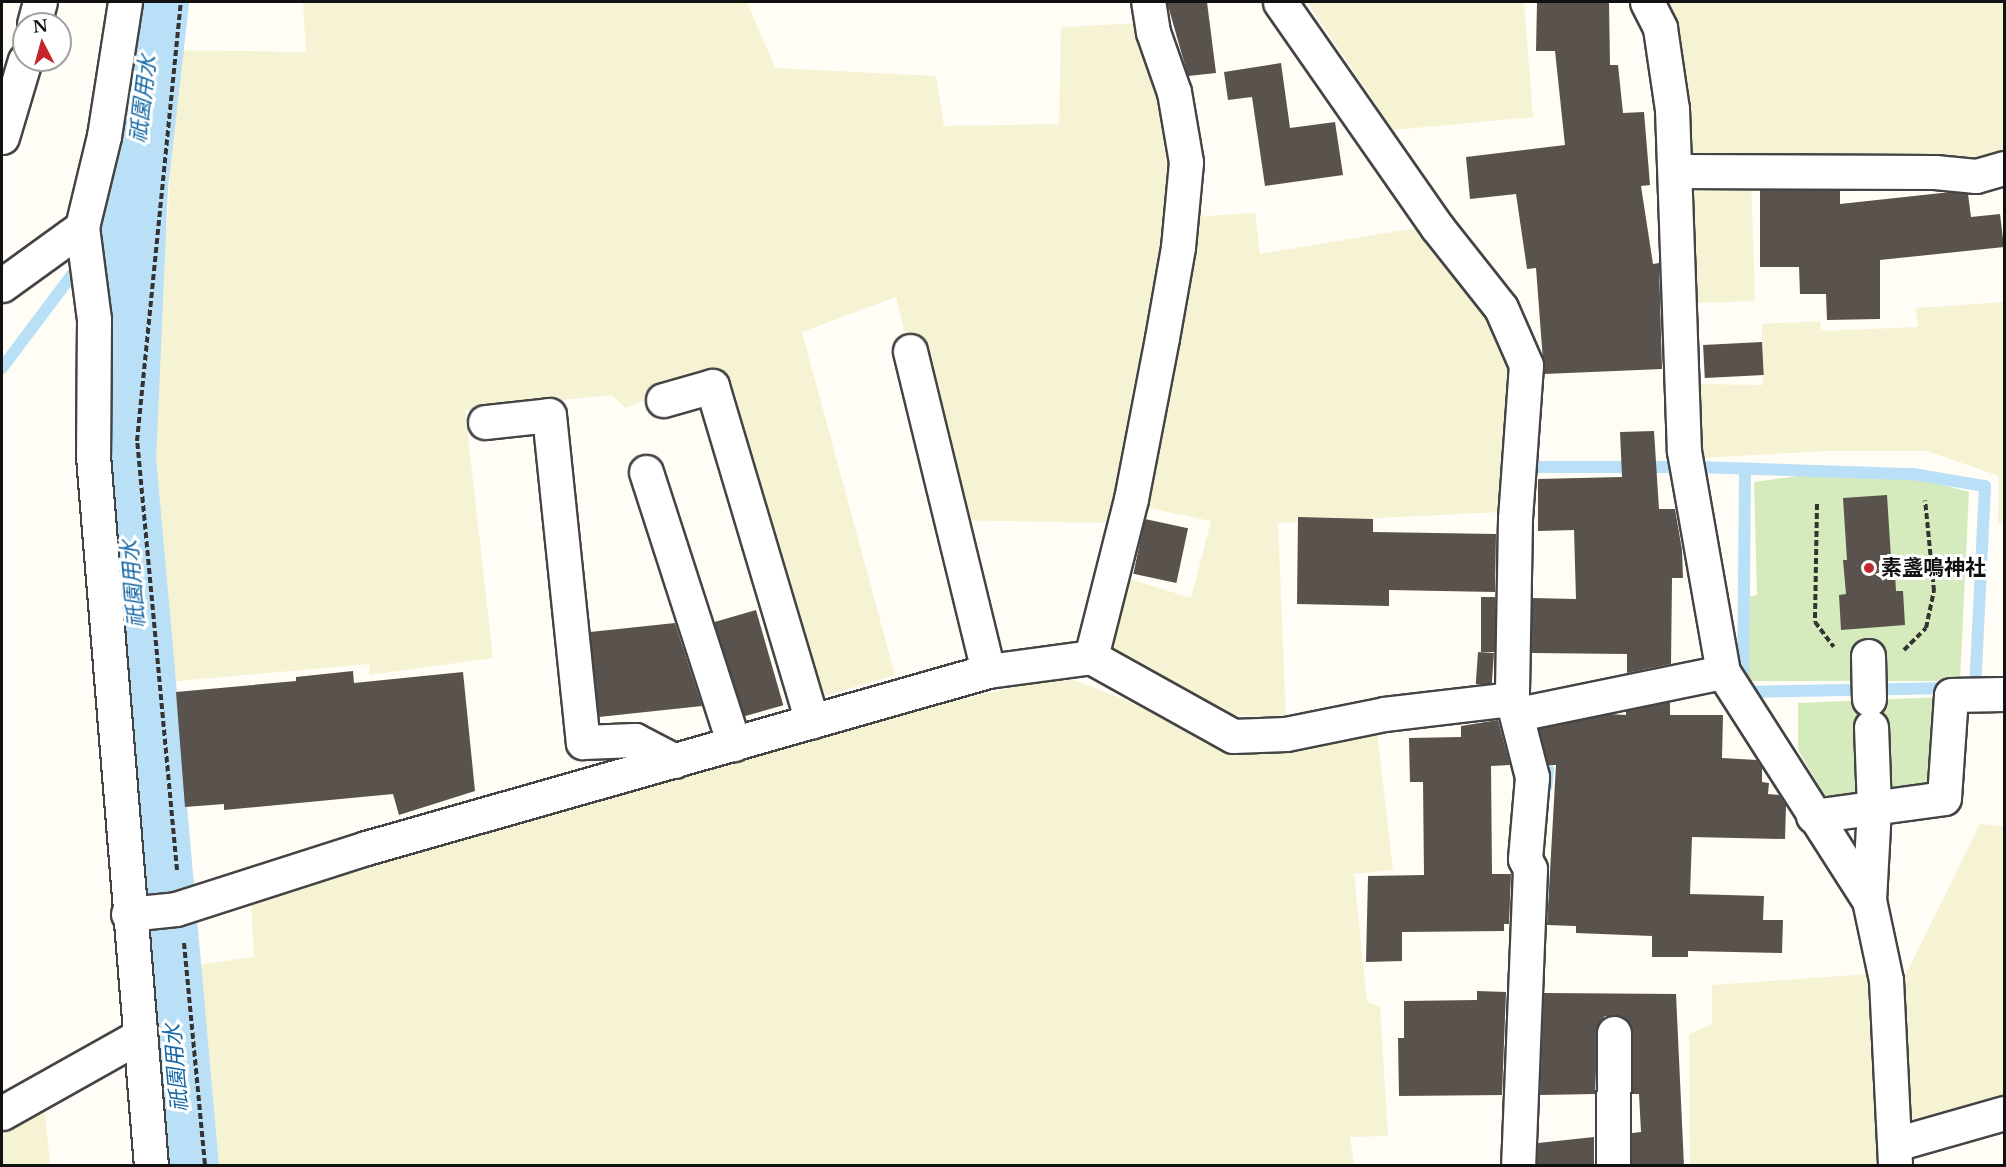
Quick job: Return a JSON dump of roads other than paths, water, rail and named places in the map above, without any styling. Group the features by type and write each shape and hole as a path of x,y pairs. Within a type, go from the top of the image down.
{"street":[{"path":"124,2 104,136 83,236 94,319 93,456 135,913 139,1036 151,1166"},
{"path":"1090,657 1131,499 1178,247 1186,162 1174,92 1152,33 1148,2"},
{"path":"1280,2 1437,227 1502,308 1526,365 1515,519 1525,708 1532,777 1525,860 1530,868 1518,1166"},
{"path":"1647,2 1660,28 1672,109 1684,451 1723,672 1813,816 1869,900"},
{"path":"2,137 21,72"},
{"path":"1675,171 1935,172 1976,176 2004,168"},
{"path":"2,285 83,236"},
{"path":"910,351 988,671"},
{"path":"663,400 712,386 812,721"},
{"path":"485,422 549,415 583,742 635,740 675,761"},
{"path":"646,472 734,744"},
{"path":"135,913 178,908 366,849 988,671 1090,657 1233,736 1286,734 1384,714 1525,708 1723,672"},
{"path":"1869,692 1874,808 1869,900 1886,980 1895,1155 2004,1113"},
{"path":"1813,816 1944,798 1951,695 2004,694"},
{"path":"1613,1166 1614,1033"},
{"path":"2,1113 139,1036"}],"waterway":[{"name":"祇園用水","path":"154,2 133,186 121,458 184,1166"},
{"path":"92,247 133,186"},
{"path":"2,368 80,264"},
{"path":"1529,467 1672,467"},
{"path":"1697,467 1913,474 1985,486 1975,687 1969,687"},
{"path":"1745,470 1743,692 1952,688"},
{"path":"1535,711 1548,770 1546,788"}],"place":[{"name":"素盞鳴神社","path":"1869,568"}]}
